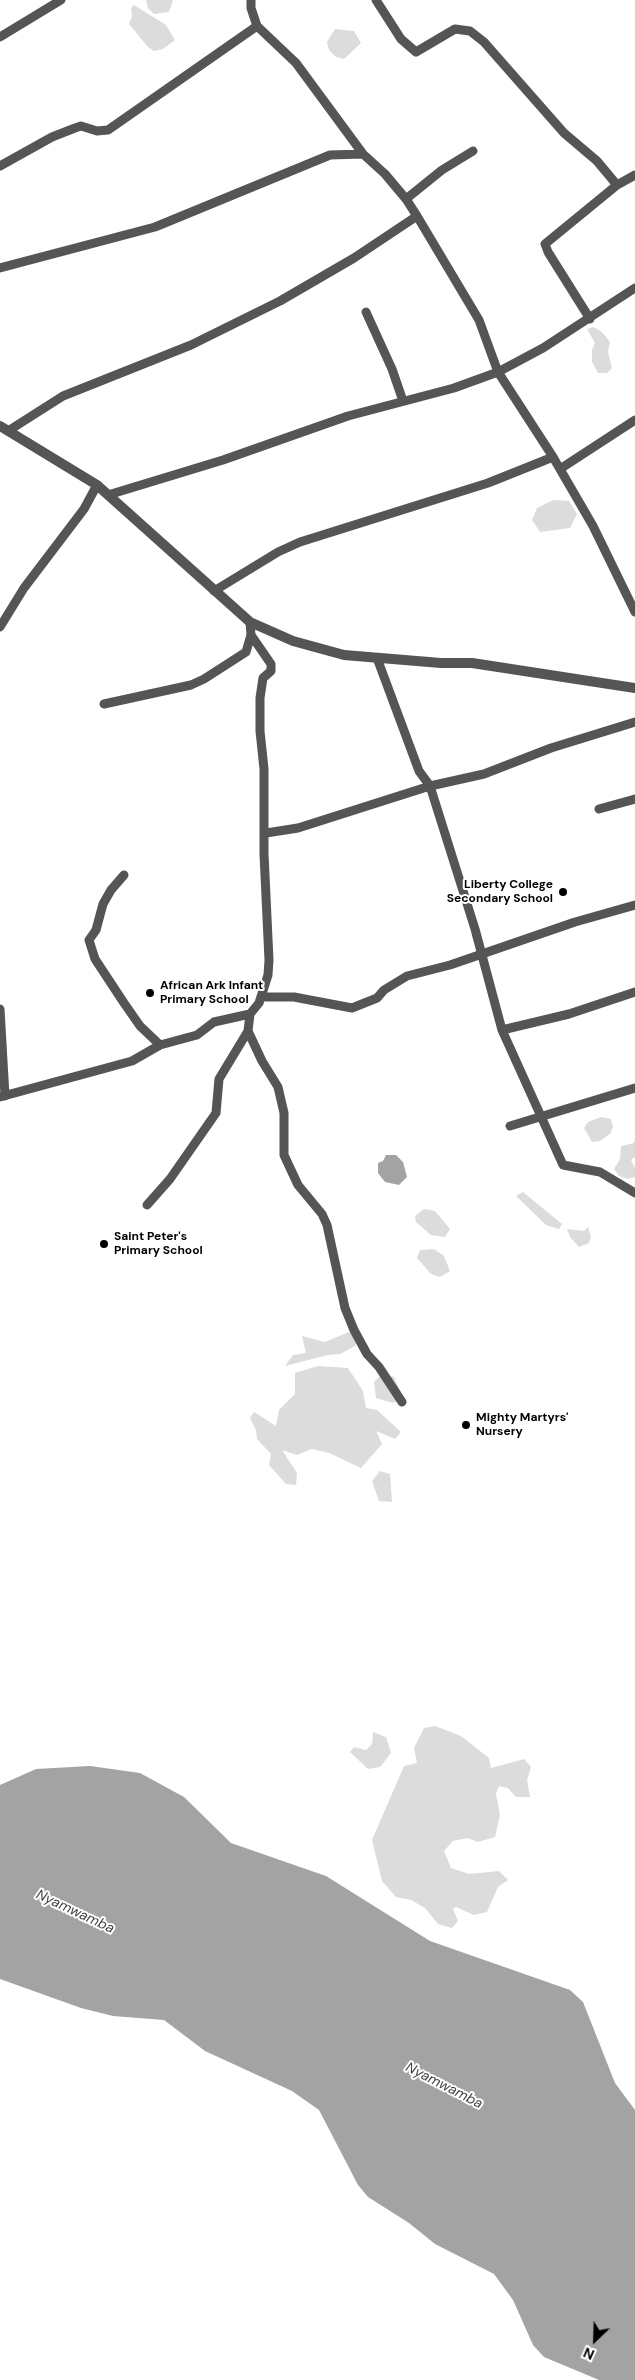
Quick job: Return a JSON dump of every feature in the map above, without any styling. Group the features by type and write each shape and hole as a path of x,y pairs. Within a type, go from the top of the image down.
{"street":[{"path":"0,37 61,0"},
{"path":"251,0 251,8 257,26 296,62 363,154 406,199 417,216 479,320 498,372 560,469 606,551 635,612"},
{"path":"376,0 401,39 416,52 455,29 470,31 484,42 564,133 597,160 617,185"},
{"path":"0,166 52,137 74,128 81,126 97,131 108,130 257,26"},
{"path":"406,199 442,170 473,151"},
{"path":"0,268 154,227 330,155 363,154"},
{"path":"590,319 548,252 545,244 617,185 635,175"},
{"path":"417,216 354,258 280,301 191,345 63,396 4,429 97,485 250,622 294,641 320,650 377,658 472,663 635,688"},
{"path":"108,495 223,460 289,436 403,401 454,388 498,372 543,348 635,288"},
{"path":"366,312 392,369 403,401"},
{"path":"560,469 635,420"},
{"path":"214,591 278,552 300,542 488,483 553,457"},
{"path":"0,627 24,588 84,509 97,485"},
{"path":"104,704 191,685 204,679 246,652 251,635 250,622"},
{"path":"147,1205 170,1179 216,1113 219,1079 248,1032 250,1014 262,997 269,960 265,911 266,833 260,698 263,678 271,671 271,664 251,635"},
{"path":"377,658 419,771 430,786 482,954 502,1030 531,1098 542,1115 563,1165 600,1172 635,1193"},
{"path":"266,833 298,828 430,786 484,774 551,748 635,722"},
{"path":"599,809 635,799"},
{"path":"124,874 103,904 96,930 89,940 95,959 124,1003 140,1026 160,1044"},
{"path":"262,997 294,997 352,1008 377,998 384,990 406,976 442,968 635,905"},
{"path":"502,1030 570,1014 635,992"},
{"path":"0,1009 2,1096 132,1061 160,1044 197,1035 214,1022 250,1014"},
{"path":"248,1032 262,1061 278,1087 284,1113 284,1155 298,1185 322,1214 327,1225 345,1308 354,1330 367,1354 402,1402"},
{"path":"510,1126 635,1088"}],"shaded area":[{"path":"146,0 173,0 169,12 154,14 148,8"},
{"path":"134,5 166,25 175,40 163,49 154,51 148,47 129,24 132,16 131,8"},
{"path":"335,29 354,31 361,43 344,59 336,57 329,50 327,42"},
{"path":"593,327 602,332 610,342 608,352 612,368 607,373 598,373 592,362 592,350 595,343 587,329"},
{"path":"553,500 569,501 577,514 570,528 540,532 532,520 537,508"},
{"path":"601,1117 611,1119 613,1127 610,1134 600,1141 592,1142 584,1128 588,1122"},
{"path":"635,1136 635,1157 631,1160 635,1168 635,1177 628,1179 619,1176 614,1169 620,1159 621,1146 634,1143"},
{"path":"523,1192 562,1224 559,1229 546,1225 516,1196"},
{"path":"424,1209 435,1211 450,1229 445,1237 431,1235 416,1222 415,1216"},
{"path":"588,1227 591,1237 589,1243 579,1247 570,1237 567,1229 584,1231"},
{"path":"434,1249 444,1256 450,1271 440,1277 431,1274 417,1258 420,1250"},
{"path":"349,1332 358,1338 355,1346 340,1354 328,1355 285,1366 293,1355 306,1353 302,1336 325,1342"},
{"path":"318,1366 348,1368 363,1391 366,1408 377,1410 401,1432 395,1439 376,1431 382,1444 361,1468 329,1453 312,1449 297,1455 282,1450 297,1473 296,1485 286,1484 269,1465 271,1454 257,1439 256,1430 250,1418 254,1412 276,1426 279,1410 295,1394 295,1373"},
{"path":"383,1373 394,1377 402,1395 399,1400 393,1403 376,1398 374,1382"},
{"path":"380,1471 390,1474 392,1502 379,1501 372,1481"},
{"path":"435,1726 461,1736 489,1758 491,1768 524,1759 531,1767 527,1780 530,1797 516,1797 508,1788 499,1786 496,1794 500,1815 495,1837 478,1842 468,1838 453,1841 444,1851 451,1868 469,1874 499,1871 508,1880 498,1887 487,1912 474,1915 456,1907 453,1909 458,1921 452,1928 438,1924 425,1908 411,1900 396,1897 382,1881 372,1840 404,1766 417,1763 414,1748 424,1728"},
{"path":"373,1732 386,1737 391,1753 380,1767 368,1769 350,1752 354,1747 366,1750 372,1744"}],"water":[{"path":"386,1155 396,1155 403,1162 407,1177 399,1185 385,1182 378,1173 378,1163 383,1161"},
{"name":"Nyamwamba","path":"90,1766 140,1773 184,1797 231,1843 326,1876 430,1941 570,1990 583,2002 615,2083 635,2110 635,2380 599,2380 544,2357 533,2345 513,2300 494,2274 435,2244 409,2223 368,2197 358,2185 319,2110 292,2091 205,2051 164,2020 113,2016 81,2008 0,1979 0,1785 36,1769"}],"place":[{"name":"Liberty College Secondary School","path":"563,892"},
{"name":"African Ark Infant Primary School","path":"150,993"},
{"name":"Saint Peter's Primary School","path":"104,1244"},
{"name":"Mighty Martyrs' Nursery","path":"466,1425"}]}
